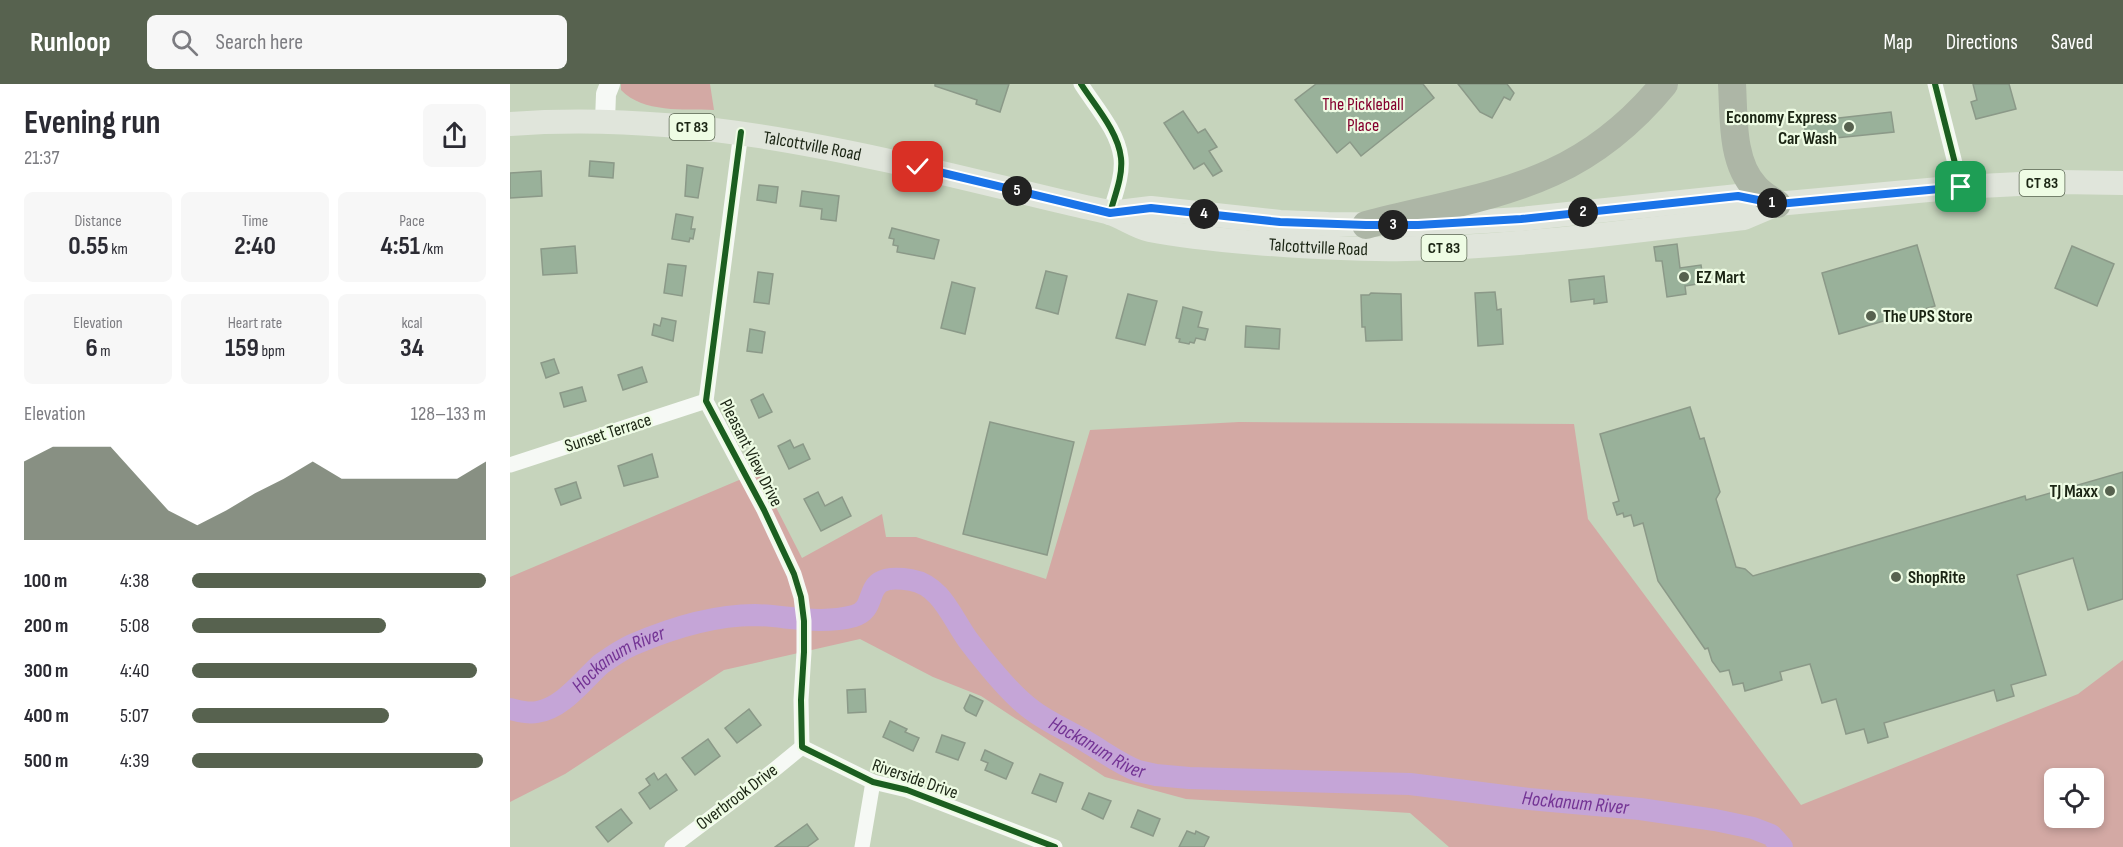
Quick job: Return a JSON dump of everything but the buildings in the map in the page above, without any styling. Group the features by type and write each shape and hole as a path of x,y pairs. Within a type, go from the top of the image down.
{"highway":[{"path":"1366,225 1493,195 1552,174 1588,154 1614,135 1645,106 1664,84"},
{"path":"1732,84 1738,152 1744,171 1756,188 1778,204"}],"main road":[{"name":"Talcottville Road","path":"510,124 605,122 686,126 741,132 889,160 1110,213 1146,230 1222,240 1329,248 1461,247 1744,219 1778,204"},
{"name":"Talcottville Road","path":"1110,213 1151,208 1280,222 1366,225 1475,222 1720,197 1738,196 1778,204 1961,187 2059,182 2123,183"},
{"path":"1715,222 1720,208 1720,197"},
{"path":"1461,247 1466,234 1475,222"}],"street":[{"path":"605,122 606,94 610,84"},
{"path":"1081,84 1113,132 1121,157 1119,183 1110,213"},
{"path":"1935,84 1961,187"},
{"name":"Pleasant View Drive","path":"741,132 706,401 764,510 794,574 801,597 804,621 802,747"},
{"name":"Sunset Terrace","path":"510,465 706,401"},
{"name":"Riverside Drive","path":"802,747 873,782 907,790 1055,847"},
{"name":"Overbrook Drive","path":"672,847 802,747"},
{"path":"861,847 873,782"}],"shaded area":[{"path":"621,84 710,84 714,110 664,108 641,103 621,90"},
{"path":"1239,422 1574,424 1588,519 1801,805 2078,694 2123,660 2123,847 1449,847 1410,813 1186,799 1105,777 981,696 933,677 860,639 724,670 565,774 510,802 510,577 758,472 802,558 882,514 886,537 916,537 1046,579 1090,430"}],"waterway":[{"name":"Hockanum River","path":"510,709 533,713 555,705 572,693 601,664 616,654 632,645 676,628 724,617 755,615 816,620 841,619 862,612 877,585 883,581 911,580 921,583 938,595 982,658 1024,704 1045,719 1138,771 1189,778 1410,784 1529,799 1640,809 1753,828 1771,835 1782,847"}],"cycle path":[{"path":"1081,84 1111,129 1119,148 1121,172 1110,213"},
{"path":"1935,84 1961,187"},
{"path":"741,132 706,401 764,510 794,574 801,597 804,621 802,747 873,782 907,790 1055,847"}],"place":[{"name":"Economy Express Car Wash","path":"1849,127"},
{"name":"EZ Mart","path":"1684,277"},
{"name":"The UPS Store","path":"1871,316"},
{"name":"TJ Maxx","path":"2110,491"},
{"name":"ShopRite","path":"1896,577"}],"route":[{"path":"918,167 1110,213 1151,208 1280,222 1366,225 1418,225 1521,219 1738,196 1778,204 1961,187"}],"park label":[{"name":"The Pickleball Place","path":"1363,114"}]}
